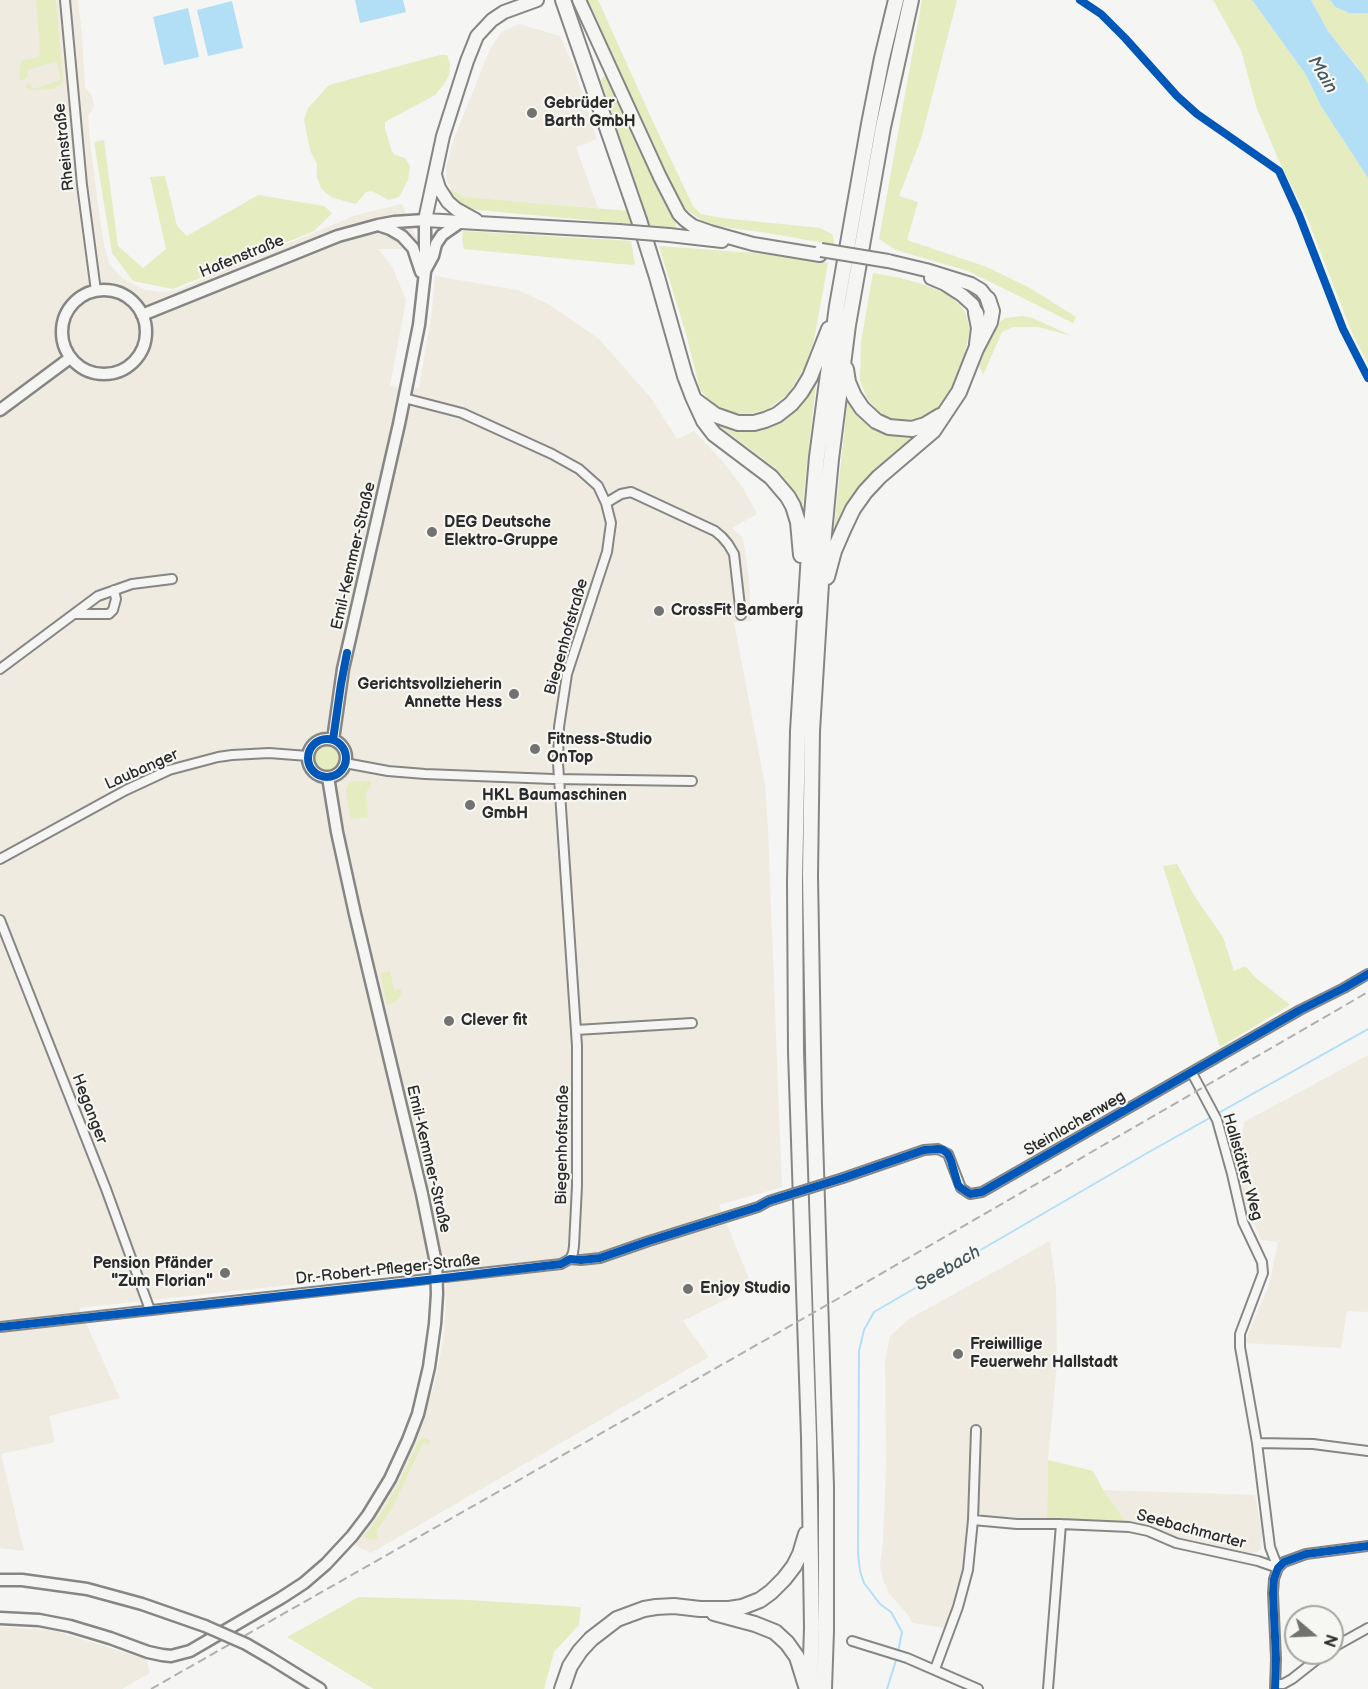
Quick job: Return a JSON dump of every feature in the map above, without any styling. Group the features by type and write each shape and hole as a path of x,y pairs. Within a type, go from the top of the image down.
{"highway":[{"path":"564,0 639,220 693,397 704,421 714,434 771,477 781,487 793,506 801,544 801,573 812,609"},
{"path":"824,1689 826,1486 815,1154 810,876 812,609 817,457 837,306 871,113 896,0"},
{"path":"808,1689 812,1628 810,1517 797,1095 795,881 798,731 850,314 873,184 911,0"},
{"path":"812,609 853,508 879,477 933,431 958,392 990,322 992,311 988,299"},
{"path":"693,397 715,415 738,423 765,420 777,415 801,392 810,377 837,306"},
{"path":"976,313 979,328 976,349"},
{"path":"844,358 848,382 854,396 862,408 876,421 889,427 912,429 925,425 947,411"},
{"path":"562,1689 570,1666 580,1651 597,1633 617,1619 656,1607 729,1609 742,1607 771,1593 794,1566 810,1517"},
{"path":"700,1609 775,1632 788,1643 797,1657 808,1689"}],"main road":[{"path":"537,0 523,2 492,20 482,29 474,44 444,136 425,220 669,235 821,252 926,270 971,284 981,290 988,299"},
{"path":"579,0 679,214 693,226 723,237 753,244"},
{"path":"434,174 439,188 448,201 456,209 480,222"},
{"path":"887,263 945,284 973,305 976,313"}],"street":[{"name":"Rheinstraße","path":"65,0 82,185 96,291"},
{"path":"424,277 425,220"},
{"name":"Hafenstraße","path":"142,315 338,236 394,222 425,220"},
{"path":"424,277 436,244 442,235 462,221"},
{"path":"378,225 402,236 413,248 424,277"},
{"name":"Emil-Kemmer-Straße","path":"333,740 343,669 419,325 424,277"},
{"path":"107,290 118,292 136,305 142,315 145,339 141,350 135,360 114,373 90,372 79,367 64,348 62,335 64,317 74,302 84,295 107,290"},
{"path":"0,410 70,358"},
{"name":"Biegenhofstraße","path":"404,398 462,413 552,454 579,469 598,486 606,503 610,523 607,552 572,656 559,727 559,779 576,1030 577,1186 574,1246 570,1259"},
{"path":"606,503 621,494 631,492 714,531 722,537 734,554 741,615"},
{"path":"0,669 98,597 132,584 172,579"},
{"path":"75,614 109,614 113,610 116,599 114,590"},
{"path":"333,740 344,749 345,763 339,773 328,777 315,773 309,763 308,756 311,749 316,743 333,740"},
{"name":"Laubanger","path":"0,859 119,794 169,770 232,755 269,753 308,756"},
{"path":"345,763 402,772 559,779 692,781"},
{"name":"Emil-Kemmer-Straße","path":"0,1618 39,1620 70,1626 148,1652 171,1656 190,1651 281,1598 326,1564 360,1526 390,1479 404,1450 417,1414 429,1368 435,1324 436,1263 353,905 328,777"},
{"name":"Heganger","path":"0,920 110,1200 150,1310"},
{"name":"Steinlachenweg","path":"970,1194 990,1188 1300,1010 1368,974"},
{"path":"576,1030 692,1023"},
{"name":"Hallstätter Weg","path":"1192,1073 1216,1120 1243,1222 1259,1253 1263,1273 1240,1334 1240,1341 1241,1358 1257,1443 1270,1547 1278,1568"},
{"name":"Dr.-Robert-Pfleger-Straße","path":"0,1327 436,1279 561,1264 570,1259 600,1257 759,1207 924,1150 938,1149 948,1154 958,1185 970,1194"},
{"path":"935,1669 958,1607 968,1570 973,1520 976,1430"},
{"path":"1257,1443 1313,1444 1368,1451"},
{"name":"Seebachmarter","path":"973,1520 1137,1529 1148,1531 1176,1543 1258,1561 1278,1568"},
{"path":"1048,1689 1061,1524"},
{"path":"1310,1665 1292,1679 1276,1687 1273,1593 1278,1568 1284,1562 1306,1554 1368,1546"},
{"path":"0,1580 22,1580 87,1589 142,1604 205,1626 246,1644 320,1689"},
{"path":"1344,1641 1368,1628"},
{"path":"852,1641 935,1669 978,1689"}],"shaded area":[{"path":"0,0 78,0 85,87 92,96 94,106 88,116 104,245 110,265 122,278 145,290 162,292 177,290 356,215 402,204 421,249 378,249 392,266 406,300 390,386 419,388 432,310 435,276 518,290 550,305 599,339 651,398 677,439 694,431 720,458 743,488 757,514 732,528 743,538 749,578 751,621 734,622 765,785 782,1187 719,1205 752,1286 683,1321 709,1357 371,1553 354,1545 380,1508 408,1458 434,1385 443,1342 446,1264 408,1272 79,1308 120,1398 49,1416 55,1442 1,1454 24,1551 0,1548"},
{"path":"519,24 560,36 573,65 597,139 576,147 598,208 465,197 451,189 447,182 446,168 453,141 490,49 501,32"},
{"path":"1368,1055 1368,1312 1347,1311 1341,1348 1244,1343 1269,1285 1278,1242 1261,1240 1245,1204 1238,1171 1244,1122"},
{"path":"1050,1241 1056,1287 1057,1364 1048,1460 1047,1519 1011,1520 968,1515 963,1573 945,1628 912,1623 888,1592 880,1566 886,1463 885,1361 890,1336 909,1319"},
{"path":"1103,1490 1255,1495 1262,1532 1261,1549 1250,1553 1169,1535 1153,1526 1126,1522"},
{"path":"0,1627 52,1630 140,1657 147,1661 150,1673 122,1689 0,1689"}],"green space":[{"path":"36,0 56,0 63,80 53,89 31,90 26,86 29,83 33,89 61,80 57,61 27,70 28,75 25,79 21,81 19,78 21,61 38,57 40,53"},
{"path":"585,0 598,0 693,206 701,214 820,228 832,234 835,245 717,226 702,221 682,206"},
{"path":"922,0 957,0 921,139 899,196 918,202 907,240 987,267 1030,288 1076,317 1073,323 968,271 896,250 879,239"},
{"path":"1213,0 1252,0 1306,75 1321,106 1368,178 1368,364 1352,333 1306,215 1279,161 1257,109 1241,50"},
{"path":"1311,0 1330,0 1335,7 1349,13 1368,13 1368,84 1359,69 1328,31"},
{"path":"447,55 450,63 449,75 435,95 385,122 392,152 405,158 410,166 408,180 399,197 389,200 372,191 366,192 356,204 333,198 327,194 321,188 317,177 317,164 310,150 304,120 308,108 329,85"},
{"path":"603,76 607,76 662,197 676,222 676,228 650,226 601,81"},
{"path":"104,140 118,246 143,268 166,249 150,177 165,176 177,226 187,236 258,195 324,206 332,213 314,231 173,289 133,281 112,253 94,142"},
{"path":"451,189 465,197 629,211 632,224 477,210 455,201 447,192"},
{"path":"463,231 631,241 635,264 464,249"},
{"path":"659,246 755,253 828,263 814,340 804,368 789,393 768,409 750,414 729,413 711,403 700,389"},
{"path":"873,273 901,278 947,294 965,312 970,329 962,368 951,391 930,415 915,421 901,422 889,419 867,398 860,381 861,342"},
{"path":"1023,316 1033,318 1072,336 1038,327 1013,327 1002,332 983,375 979,365 999,323 1005,318"},
{"path":"816,384 802,509 789,485 774,467 714,422 740,431 762,429 781,422 798,405 812,385"},
{"path":"848,396 866,418 928,428 877,472 833,539"},
{"path":"327,746 336,749 339,758 336,767 327,770 318,767 315,758 318,749"},
{"path":"353,781 371,781 366,792 368,817 350,819 346,791 348,784"},
{"path":"1177,864 1195,897 1223,937 1234,971 1245,966 1256,978 1290,1005 1220,1047 1163,866"},
{"path":"390,971 394,990 401,989 402,994 396,1002 387,1004 380,973"},
{"path":"421,1437 430,1440 428,1445 423,1443 391,1510 377,1530 377,1539 368,1540 364,1536 386,1506"},
{"path":"1048,1460 1093,1471 1103,1490 1126,1522 1047,1519"},
{"path":"359,1597 468,1600 581,1607 579,1625 554,1652 544,1689 374,1689 287,1637"}],"water":[{"path":"355,0 403,0 406,12 360,23"},
{"name":"Main","path":"1252,0 1311,0 1328,31 1363,75 1368,84 1368,178 1321,106 1306,75"},
{"path":"1330,0 1368,0 1368,13 1349,13 1335,7"},
{"path":"232,1 243,48 208,56 197,10"},
{"path":"188,8 199,57 164,65 153,17"}],"waterway":[{"name":"Seebach","path":"898,1652 902,1632 891,1612 880,1604 864,1583 858,1553 859,1351 864,1330 874,1312 1149,1152 1368,1029"},
{"name":"Seebach","path":"887,1689 897,1657"}],"railway":[{"path":"151,1689 834,1301 1368,992"}],"cycle path":[{"path":"1080,0 1101,14 1177,96 1197,114 1279,171 1299,215 1343,329 1368,378"},
{"path":"333,740 347,653"},
{"path":"327,739 340,745 346,758 340,771 327,777 314,771 308,758 314,745 327,739"},
{"path":"0,1327 436,1279 561,1264 570,1259 600,1258 924,1150 943,1150 948,1154 958,1185 970,1194 982,1192 1300,1010 1368,974"},
{"path":"1275,1689 1273,1593 1278,1568 1284,1562 1306,1554 1368,1546"}],"place":[{"name":"Gebrüder Barth GmbH","path":"532,113"},
{"name":"DEG Deutsche Elektro-Gruppe","path":"432,532"},
{"name":"CrossFit Bamberg","path":"659,611"},
{"name":"Gerichtsvollzieherin Annette Hess","path":"514,694"},
{"name":"Fitness-Studio OnTop","path":"535,749"},
{"name":"HKL Baumaschinen GmbH","path":"470,805"},
{"name":"Clever fit","path":"449,1021"},
{"name":"Pension Pfänder \"Zum Florian\"","path":"225,1273"},
{"name":"Enjoy Studio","path":"688,1289"},
{"name":"Freiwillige Feuerwehr Hallstadt","path":"958,1354"}]}
